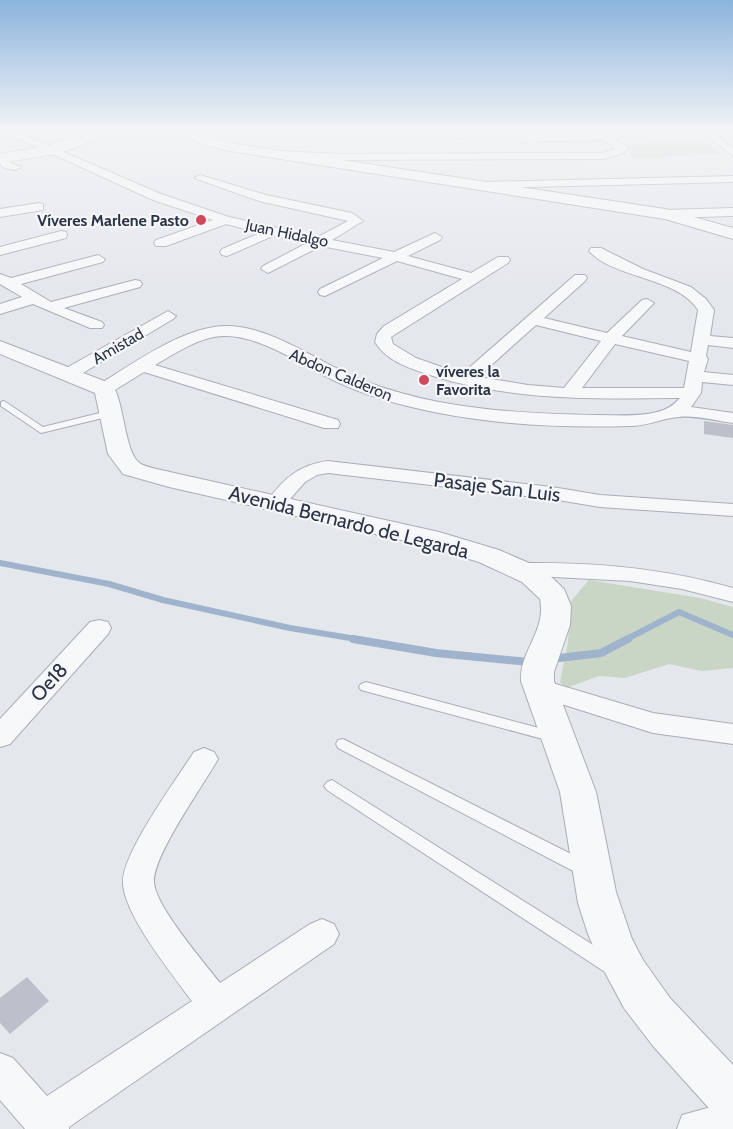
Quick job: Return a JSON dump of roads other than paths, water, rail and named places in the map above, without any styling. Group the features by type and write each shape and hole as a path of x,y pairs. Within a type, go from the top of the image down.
{"street":[{"name":"Juan Hidalgo","path":"127,184 157,197 225,220 272,232 394,256 473,278"},
{"path":"218,184 263,198 348,216 357,221 268,269"},
{"path":"474,184 665,214 702,223 733,234"},
{"path":"483,185 538,184"},
{"path":"0,213 39,207"},
{"path":"665,214 733,212"},
{"path":"161,243 225,220"},
{"path":"227,252 272,232"},
{"path":"0,251 61,235"},
{"path":"325,292 435,237"},
{"path":"596,250 618,263 696,296 702,302 706,310 694,385 685,405 677,411"},
{"path":"4,281 98,259"},
{"path":"503,260 390,329 382,339 401,358 465,380 496,387 570,392 694,385 733,380"},
{"path":"465,380 580,278"},
{"path":"4,281 49,307 96,325"},
{"path":"49,307 135,284"},
{"path":"0,309 33,299"},
{"path":"570,392 611,338 647,303"},
{"name":"Amistad","path":"67,375 168,316"},
{"path":"533,320 699,359"},
{"name":"Abdon Calderon","path":"108,401 142,366 200,336 223,330 265,341 355,384 443,410 512,418 607,420 655,418 677,411"},
{"path":"701,340 733,343"},
{"path":"0,347 67,375 108,401"},
{"path":"142,366 331,424"},
{"name":"Avenida Bernardo de Legarda","path":"108,401 121,458 132,469 420,536 468,549 524,570 546,585 554,596 556,615 554,630 538,680"},
{"path":"677,411 733,418"},
{"name":"Pasaje San Luis","path":"276,503 296,477 316,468 328,467 611,502 733,510"},
{"path":"524,570 586,569 618,572 693,584 733,595"},
{"name":"Oe18","path":"0,737 99,628"},
{"path":"538,680 653,723 733,734"},
{"path":"538,680 561,739 583,811 592,872 607,929 629,978 686,1050 733,1099"},
{"path":"204,759 145,859 137,882 147,909 216,1005"},
{"path":"0,1071 47,1125 216,1005 322,934"},
{"path":"696,1129 733,1120"}],"lane":[{"path":"4,404 41,430 108,401"},
{"path":"366,687 561,739"},
{"path":"343,744 592,872"},
{"path":"332,786 629,978"}],"waterway":[{"path":"0,563 109,584 163,600 290,628 362,640"},
{"path":"625,640 679,612 733,635"},
{"path":"353,639 436,653 529,662"},
{"path":"551,659 601,653 628,639"}],"place":[{"name":"Víveres Marlene Pasto","path":"201,220"},
{"name":"víveres la Favorita","path":"424,380"}]}
